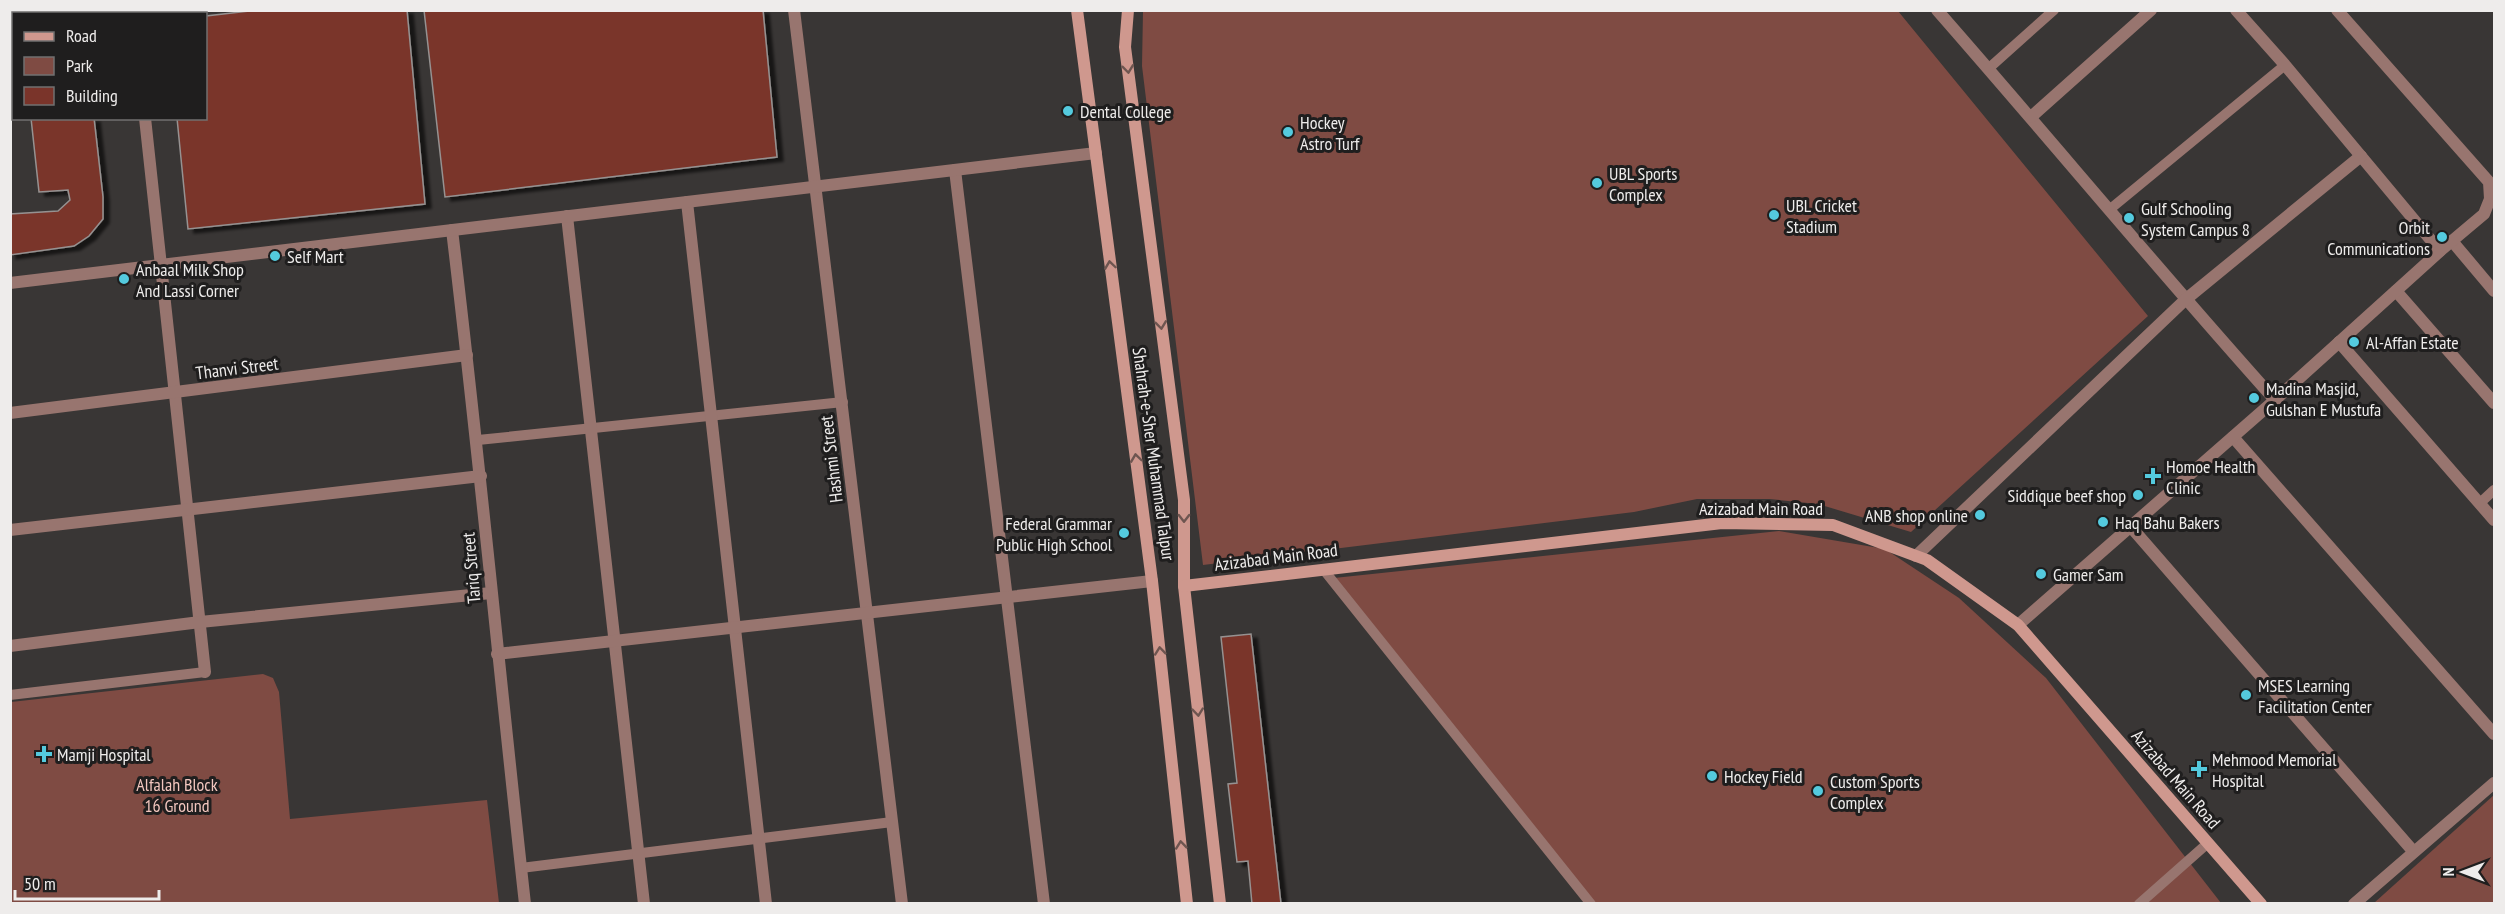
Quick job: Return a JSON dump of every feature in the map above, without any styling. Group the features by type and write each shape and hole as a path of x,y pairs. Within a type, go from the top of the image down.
{"main road":[{"name":"Shahrah-e-Sher Muhammad Talpur","path":"1077,10 1152,581 1187,903"},
{"name":"Shahrah-e-Sher Muhammad Talpur","path":"1128,10 1125,47 1184,500 1184,586 1220,903"},
{"name":"Azizabad Main Road","path":"1184,586 1722,523 1833,525 1927,560 2018,625 2261,903"}],"street":[{"name":"Hashmi Street","path":"794,10 902,903"},
{"path":"1938,10 2185,300 2275,400"},
{"path":"2031,117 2151,10"},
{"path":"2236,10 2285,65 2440,251"},
{"path":"2018,625 2484,214 2490,199 2488,182 2337,10"},
{"path":"145,120 205,672"},
{"path":"10,283 1096,153"},
{"path":"1916,556 2185,300 2361,156"},
{"path":"955,170 1044,903"},
{"path":"687,202 766,903"},
{"path":"567,216 644,903"},
{"name":"Tariq Street","path":"452,230 481,476 497,654 525,903"},
{"path":"2452,241 2494,291"},
{"path":"2396,291 2494,403"},
{"path":"2339,342 2494,520"},
{"name":"Thanvi Street","path":"10,413 467,356"},
{"path":"2233,437 2494,734"},
{"path":"10,530 481,476"},
{"path":"2131,527 2413,851"},
{"path":"497,654 1152,581"},
{"path":"10,646 200,622 492,593"},
{"path":"2354,903 2494,783"}],"lane":[{"path":"2035,10 2044,20"},
{"path":"1989,69 2055,10"},
{"path":"2109,210 2285,65"},
{"path":"477,440 843,402"},
{"path":"2480,503 2494,490"},
{"path":"1323,569 1591,903"},
{"path":"10,695 205,672"},
{"path":"521,868 892,822"},
{"path":"2139,903 2208,843"}],"green space":[{"name":"UBL Sports Complex","path":"1143,11 1898,11 2148,316 1911,532 1818,504 1769,499 1697,499 1634,512 1203,565 1142,66"},
{"name":"Custom Sports Complex","path":"1779,531 1885,549 1959,598 2046,678 2221,903 1591,903 1334,578"},
{"name":"Alfalah Block 16 Ground","path":"263,674 273,678 279,692 290,819 487,800 499,903 11,903 11,702"},
{"path":"2494,795 2494,903 2374,903"}],"building":[{"path":"258,10 407,10 425,204 188,229 177,120 207,120 207,16"},
{"path":"424,10 763,10 777,157 445,197"},
{"path":"10,38 12,38 12,65 10,65"},
{"path":"31,120 94,120 103,197 103,219 89,236 74,246 10,255 10,214 58,211 70,200 68,190 39,192"},
{"path":"1251,634 1281,904 1252,904 1248,861 1237,862 1228,784 1237,783 1221,637"}],"place":[{"name":"Dental College","path":"1068,111"},
{"name":"Hockey Astro Turf","path":"1288,132"},
{"name":"UBL Sports Complex","path":"1597,183"},
{"name":"UBL Cricket Stadium","path":"1774,215"},
{"name":"Gulf Schooling System Campus 8","path":"2129,218"},
{"name":"Orbit Communications","path":"2442,237"},
{"name":"Self Mart","path":"275,256"},
{"name":"Anbaal Milk Shop And Lassi Corner","path":"124,279"},
{"name":"Al-Affan Estate","path":"2354,342"},
{"name":"Madina Masjid, Gulshan E Mustufa","path":"2254,398"},
{"name":"Homoe Health Clinic","path":"2153,476"},
{"name":"Siddique beef shop","path":"2138,495"},
{"name":"ANB shop online","path":"1980,515"},
{"name":"Haq Bahu Bakers","path":"2103,522"},
{"name":"Federal Grammar Public High School","path":"1124,533"},
{"name":"Gamer Sam","path":"2041,574"},
{"name":"MSES Learning Facilitation Center","path":"2246,695"},
{"name":"Mamji Hospital","path":"44,754"},
{"name":"Mehmood Memorial Hospital","path":"2199,769"},
{"name":"Hockey Field","path":"1712,776"},
{"name":"Custom Sports Complex","path":"1818,791"}]}
